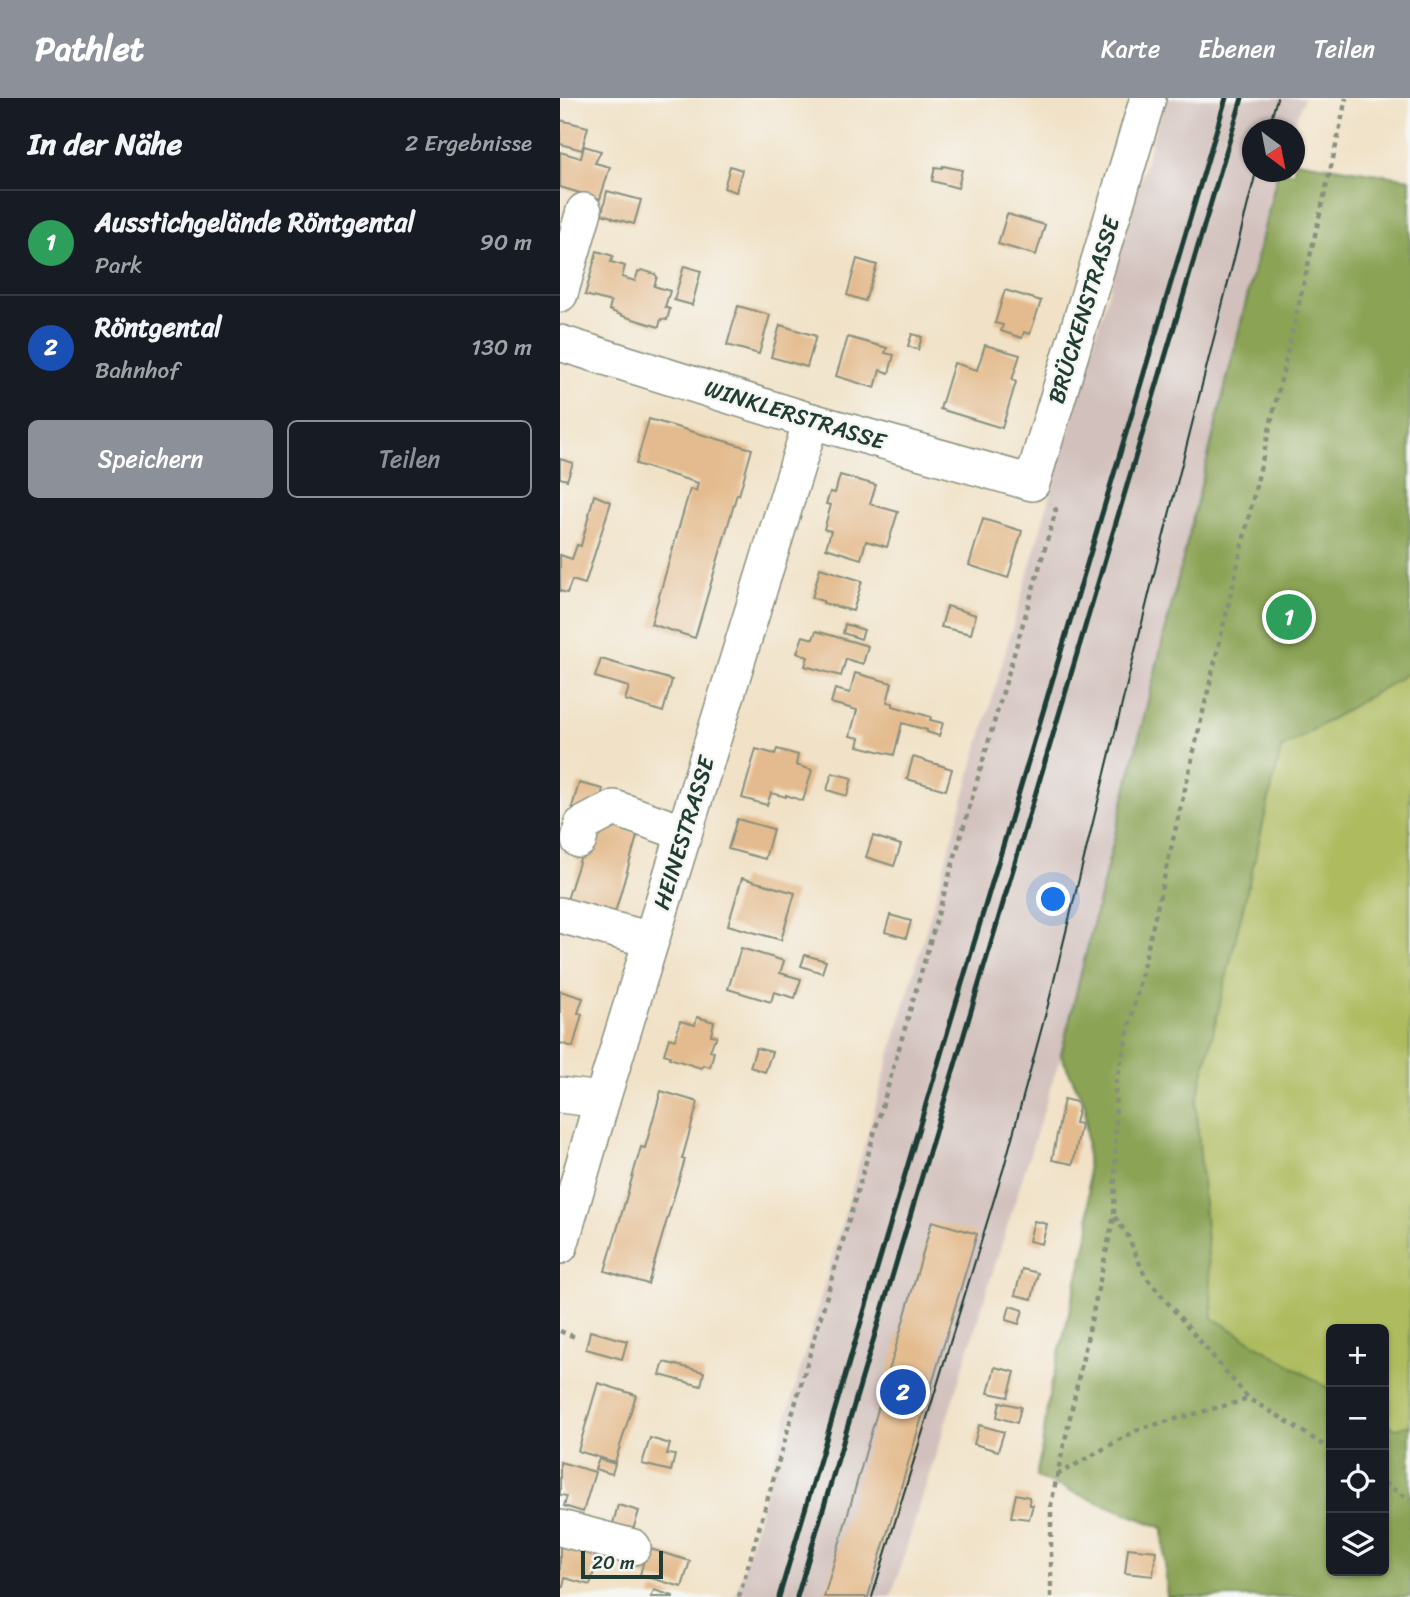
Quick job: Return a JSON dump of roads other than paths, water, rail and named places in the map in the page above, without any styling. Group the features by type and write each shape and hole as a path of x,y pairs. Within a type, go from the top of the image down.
{"street":[{"name":"BRÜCKENSTRASSE","path":"1032,483 1148,98"},
{"path":"560,294 584,211"},
{"name":"WINKLERSTRASSE","path":"560,343 811,421 1032,483"},
{"name":"HEINESTRASSE","path":"560,1246 602,1100 811,421"},
{"path":"579,840 582,825 614,808 684,833"},
{"path":"561,900 651,940"},
{"path":"560,1095 602,1100"},
{"path":"560,1528 633,1547"}],"tram line":[{"path":"1271,119 1277,98"},
{"path":"872,1597 1004,1167 1048,1005 1253,182"}],"railway":[{"path":"779,1597 1226,98"},
{"path":"797,1597 1242,98"}],"place":[{"name":"Ausstichgelände Röntgental","path":"1289,617"},
{"name":"Röntgental","path":"903,1392"}]}
